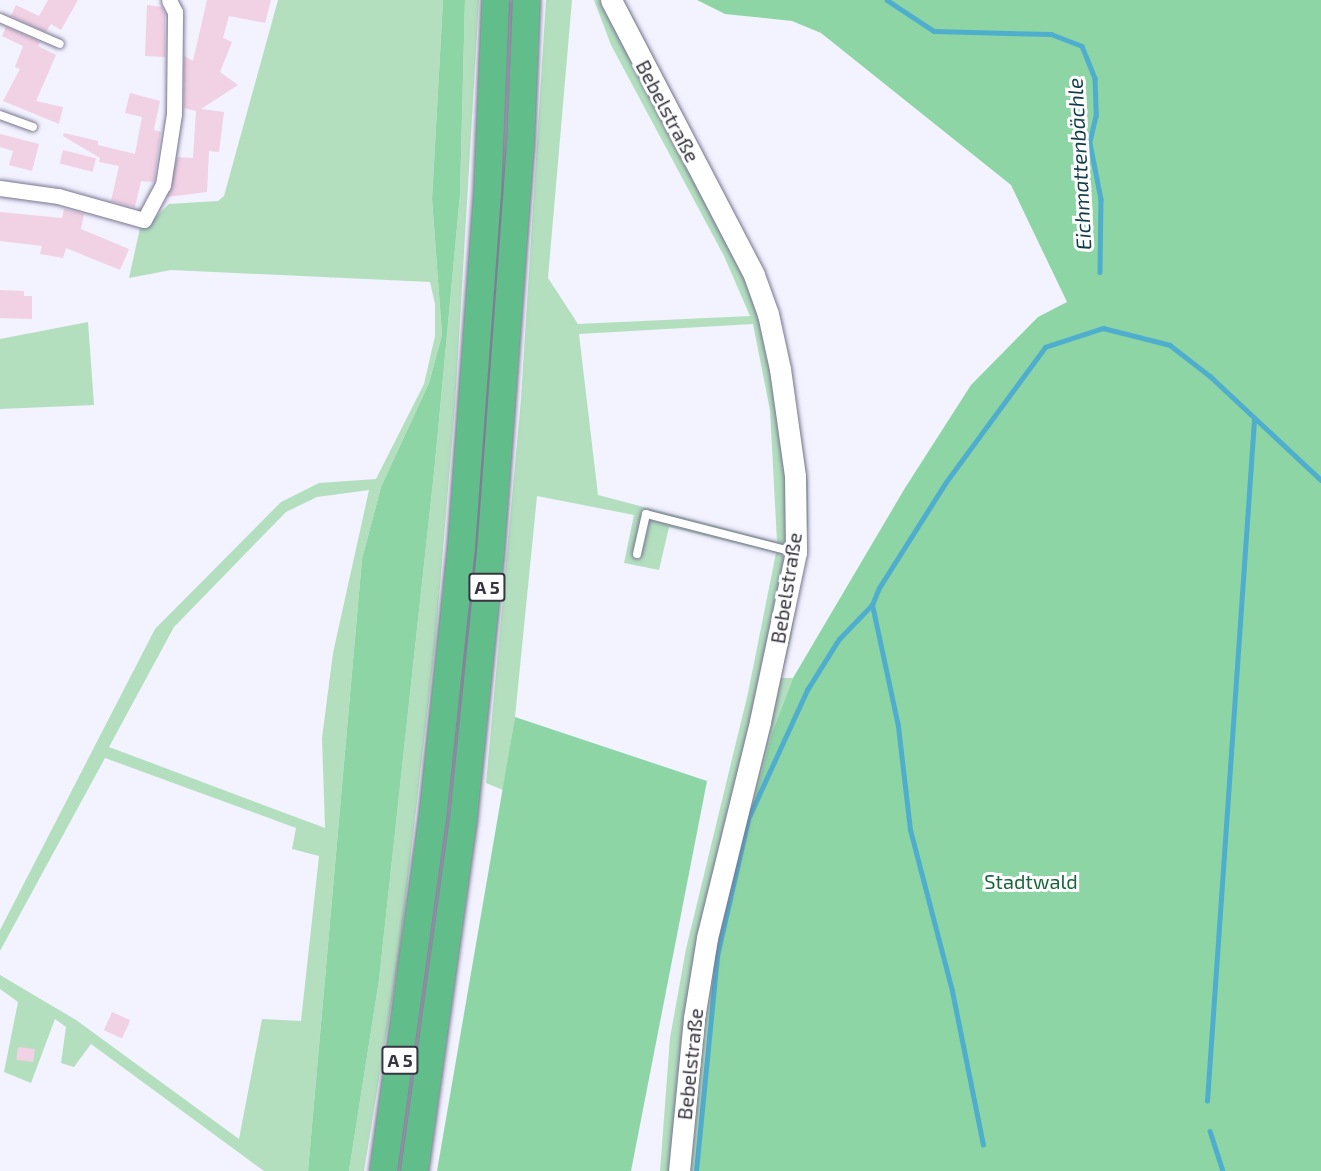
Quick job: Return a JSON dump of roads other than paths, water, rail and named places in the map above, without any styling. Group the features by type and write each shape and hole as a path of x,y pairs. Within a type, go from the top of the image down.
{"highway":[{"name":"A 5","path":"383,1171 432,818 461,547 487,194 495,0"},
{"name":"A 5","path":"414,1171 463,818 490,552 519,170 526,0"}],"street":[{"path":"0,188 57,196 144,220 163,185 174,114 175,12 169,0"},
{"name":"Bebelstraße","path":"611,0 742,251 768,314 795,476 796,552 758,733 707,938 694,1018 679,1171"}],"lane":[{"path":"0,18 60,44"},
{"path":"0,115 33,127"},
{"path":"637,554 646,514 796,552"}],"waterway":[{"name":"Eichmattenbächle","path":"887,0 934,31 1051,34 1082,46 1095,78 1096,116 1090,143 1101,199 1100,272"},
{"path":"983,1145 952,991 910,830 898,726 872,605 879,588 946,482 1045,347 1103,328 1170,345 1210,376 1321,480"},
{"path":"1207,1101 1254,420"},
{"path":"696,1171 717,956 748,819 807,690 839,639 872,605"},
{"path":"1210,1131 1223,1171"}],"park label":[{"name":"Stadtwald","path":"1031,881"}]}
